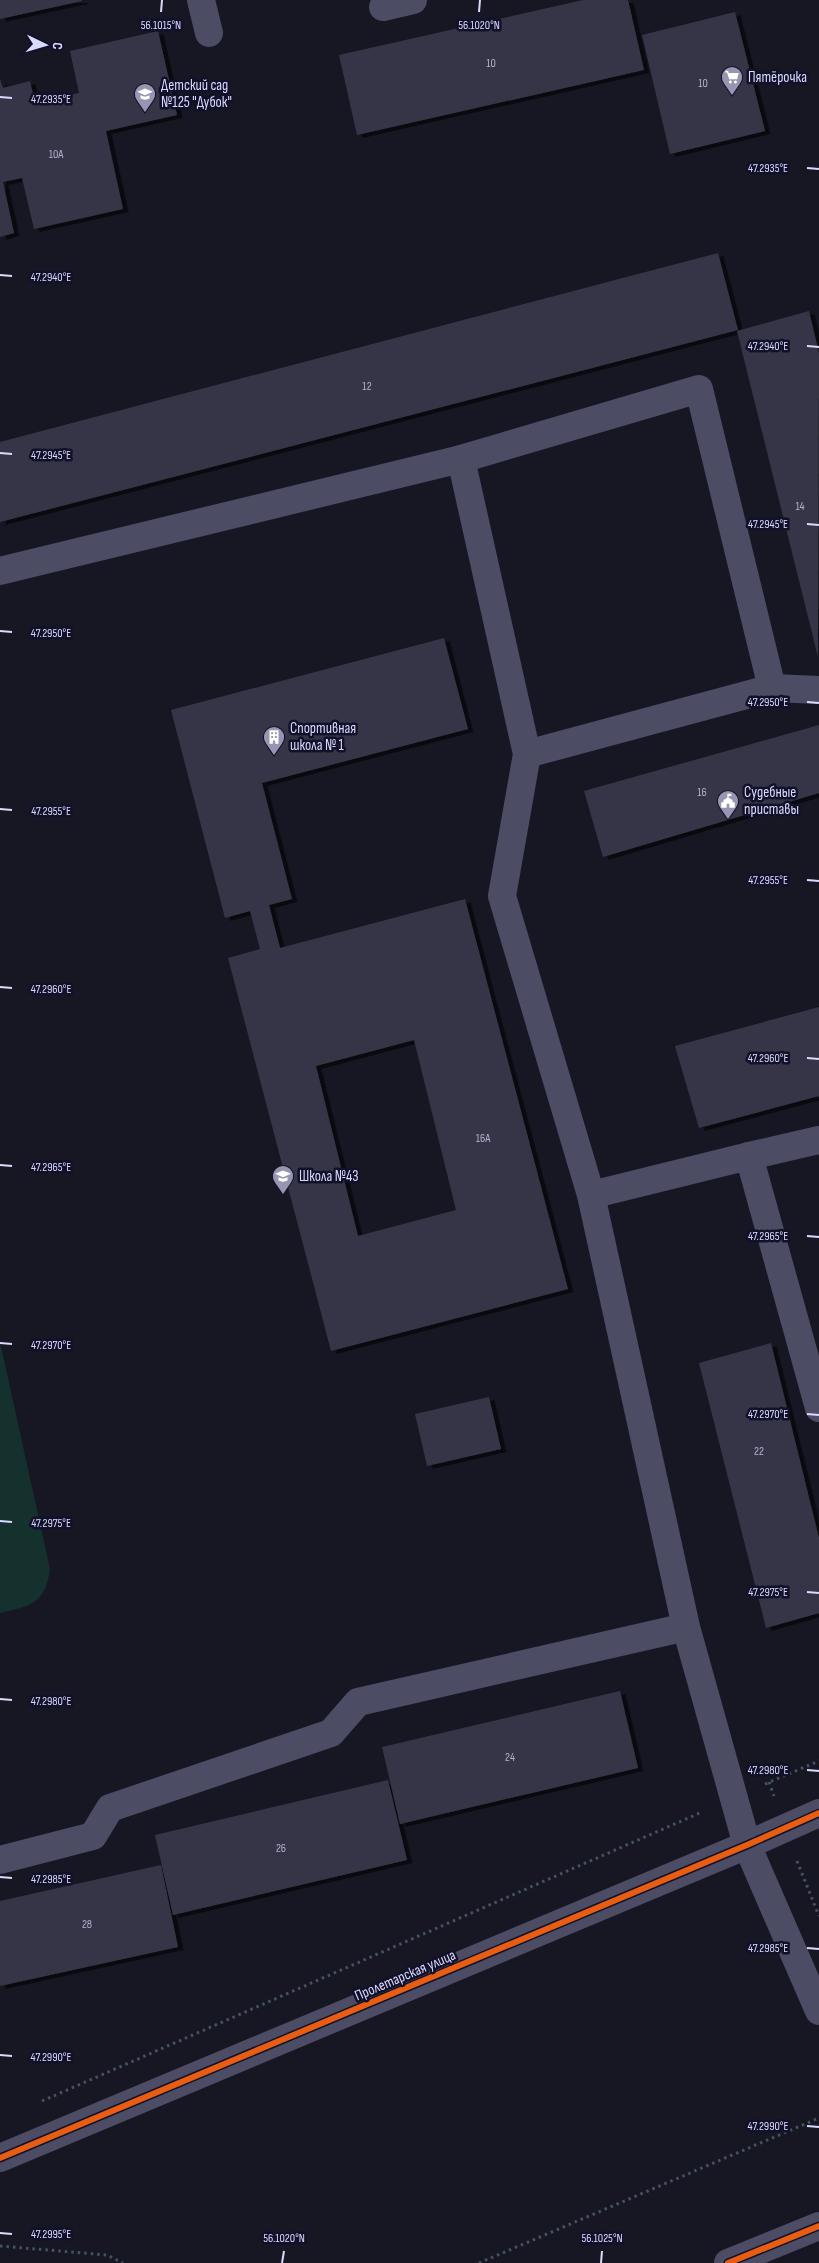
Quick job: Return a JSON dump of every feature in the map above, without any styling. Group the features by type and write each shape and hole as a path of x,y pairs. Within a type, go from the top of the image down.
{"street":[{"path":"202,0 209,33"},
{"path":"383,6 413,0"},
{"path":"0,571 461,459 699,389 772,688"},
{"path":"461,459 526,754 502,896 591,1195 686,1627 747,1845 819,2011"},
{"path":"526,754 772,688 819,690"},
{"path":"591,1195 819,1140"},
{"path":"749,1156 819,1408"},
{"path":"0,1860 93,1836 110,1808 331,1733 358,1702 686,1627"},
{"name":"Пролетарская улица","path":"0,2158 747,1845 819,1813"},
{"path":"728,2263 819,2226"}],"path":[{"path":"36,2103 819,1761"},
{"path":"479,2263 819,2118"},
{"path":"0,2246 107,2255 123,2263"}],"green space":[{"path":"0,1342 50,1569 44,1590 35,1602 0,1613"}],"building":[{"path":"0,0 82,0 82,1 0,19"},
{"path":"583,0 628,0 644,70 357,135 339,55"},
{"path":"735,12 765,131 670,154 642,35"},
{"path":"158,31 177,115 106,131 123,209 34,229 22,178 3,182 14,233 0,237 0,79 3,88 30,81 35,103 79,93 70,51"},
{"path":"718,253 738,330 0,522 0,442"},
{"path":"809,311 819,353 818,657 737,331"},
{"path":"444,638 468,729 262,783 292,899 269,905 280,948 465,899 568,1289 331,1351 228,958 260,949 250,911 225,918 171,710","holes":["414,1040 456,1210 358,1236 316,1066"]},
{"path":"819,725 819,793 603,857 584,791"},
{"path":"819,1007 819,1096 699,1128 675,1046"},
{"path":"771,1343 819,1538 819,1613 766,1628 699,1363"},
{"path":"489,1397 501,1449 427,1466 415,1414"},
{"path":"620,1691 638,1768 400,1824 382,1747"},
{"path":"388,1780 407,1860 173,1915 155,1835"},
{"path":"161,1865 178,1947 0,1986 0,1901"}],"cycle path":[{"path":"0,2158 747,1845 819,1813"},
{"path":"728,2263 819,2226"}],"place":[{"name":"Пятёрочка","path":"732,96"},
{"name":"Детский сад №125 \"Дубок\"","path":"145,113"},
{"name":"Спортивная школа № 1","path":"274,756"},
{"name":"Судебные приставы","path":"728,820"},
{"name":"Школа №43","path":"283,1195"}]}
